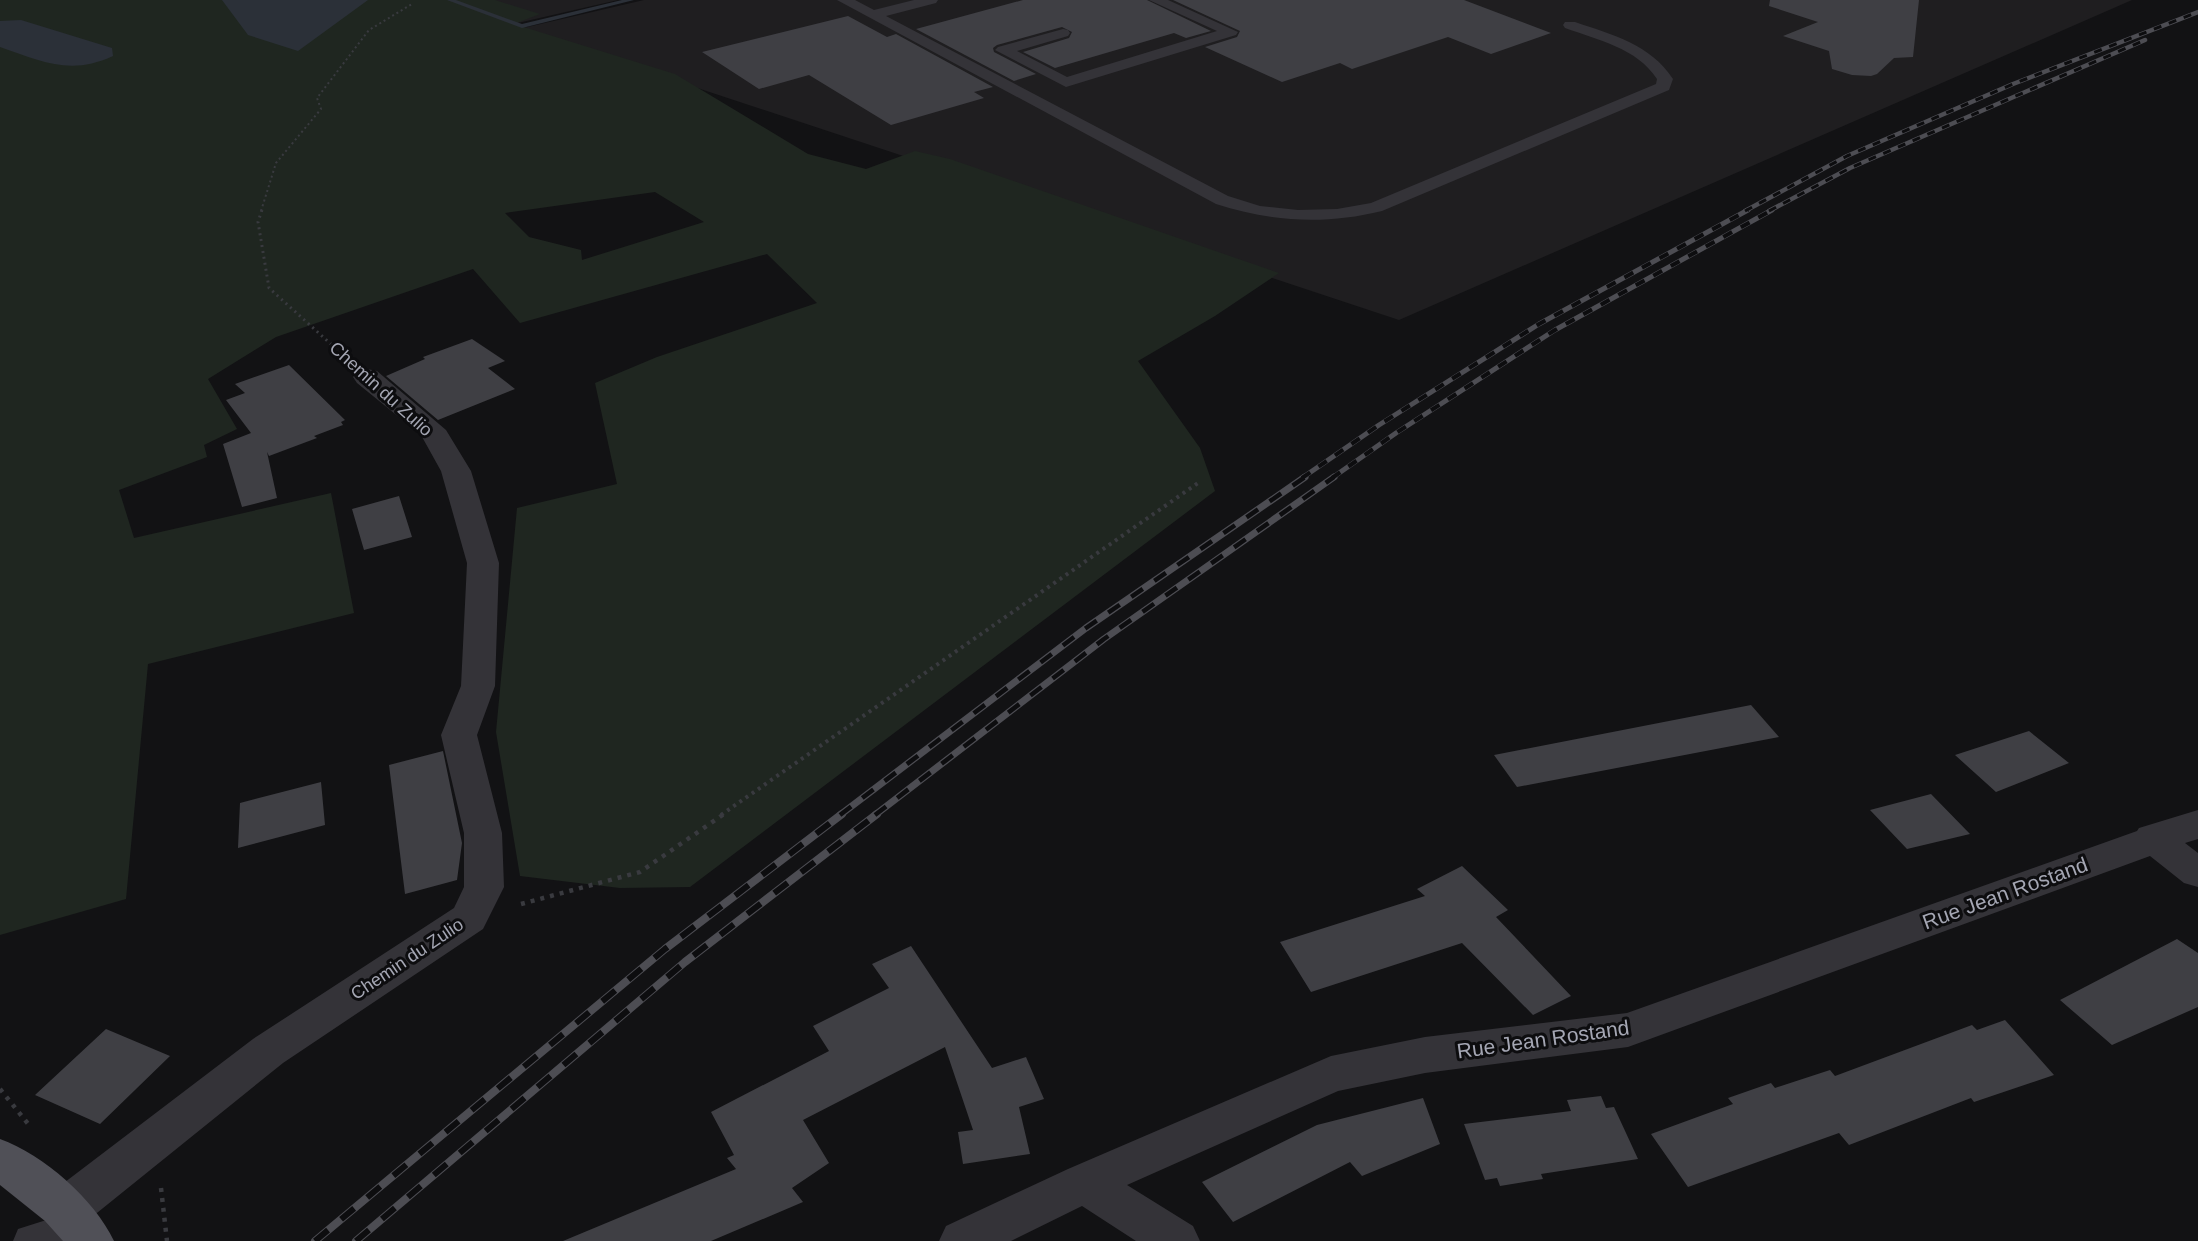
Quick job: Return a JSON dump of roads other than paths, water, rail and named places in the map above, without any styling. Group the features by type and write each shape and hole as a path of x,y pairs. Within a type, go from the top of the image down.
{"main road":[{"path":"0,1159 78,1225"}],"street":[{"name":"Chemin du Zulio","path":"78,1225 268,1051 469,918 484,887 483,833 459,735 478,686 483,562 456,471 432,430 367,377"},
{"name":"Rue Jean Rostand","path":"963,1241 1084,1183 1331,1074 1425,1055 1628,1030 2152,838 2198,824"},
{"path":"2152,838 2198,873"},
{"path":"1084,1183 1176,1241"}],"lane":[{"path":"844,0 1222,200 1248,210 1299,217 1352,213 1376,207 1663,87 1665,79 1661,71 1640,54 1569,25"},
{"path":"873,15 931,0"},
{"path":"1063,33 1002,50 1066,82 1231,32 1156,0"},
{"path":"31,1241 78,1225"}],"waterway":[{"path":"450,0 522,26 631,0"}],"railway":[{"path":"1745,211 1847,156 2013,84 2198,12"},
{"path":"1769,211 1850,168 2145,40"},
{"path":"1302,478 1379,425 1539,324 1748,210"},
{"path":"1332,478 1396,433 1555,330 1772,210"},
{"path":"840,815 1086,628 1305,477"},
{"path":"875,815 1104,639 1334,477"},
{"path":"315,1241 665,949 842,814"},
{"path":"356,1241 685,962 877,814"}]}
